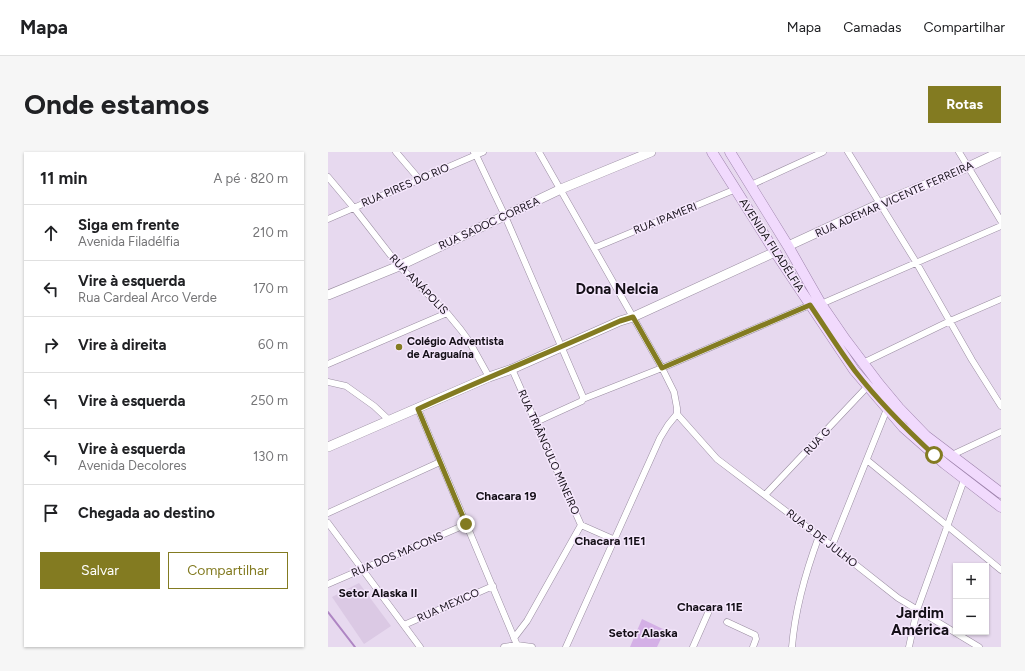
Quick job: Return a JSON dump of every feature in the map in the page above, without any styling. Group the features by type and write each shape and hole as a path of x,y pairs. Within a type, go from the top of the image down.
{"main road":[{"name":"AVENIDA FILADÉLFIA","path":"712,152 775,252 854,370 887,409 919,441 964,480 1001,507"},
{"name":"AVENIDA FILADÉLFIA","path":"730,152 788,246 821,304 845,340 894,402 917,427 1001,494"}],"street":[{"path":"396,152 419,179"},
{"name":"RUA PIRES DO RIO","path":"328,219 475,153 483,152"},
{"path":"539,152 662,368 674,392 677,411 660,438 566,647"},
{"name":"RUA SADOC CORREA","path":"328,296 399,266 561,189 651,152"},
{"path":"751,185 823,152"},
{"path":"848,152 916,262 972,360 1001,406"},
{"path":"959,152 1001,221"},
{"name":"RUA ADEMAR VICENTE FERREIRA","path":"788,246 879,204 1000,152"},
{"path":"475,153 505,216 562,347 583,400"},
{"name":"RUA ANÁPOLIS","path":"328,177 399,266 447,313 469,341 488,377"},
{"name":"RUA IPAMERI","path":"594,248 736,189"},
{"path":"821,304 1001,226"},
{"path":"328,447 418,409 488,377 512,369 620,321 633,317 788,246"},
{"path":"863,362 1001,299"},
{"path":"536,422 583,400 810,305"},
{"path":"328,364 447,313"},
{"name":"RUA TRIÂNGULO MINEIRO","path":"512,369 581,525 527,621 514,638"},
{"path":"328,382 346,386 374,406 390,421"},
{"name":"RUA G","path":"766,495 868,386"},
{"path":"418,409 493,586 516,645"},
{"path":"832,546 887,409"},
{"name":"RUA 9 DE JULHO","path":"677,411 717,459 766,495 898,598 980,647"},
{"path":"952,455 1001,432"},
{"path":"867,460 1001,570"},
{"path":"328,513 440,462"},
{"path":"908,647 917,610 964,480"},
{"path":"328,523 420,647"},
{"name":"RUA DOS MACONS","path":"328,584 466,524"},
{"path":"581,525 615,540"},
{"path":"792,647 797,610 804,581 819,536"},
{"name":"RUA MEXICO","path":"404,625 493,586"},
{"path":"693,647 708,613"},
{"path":"727,622 755,635 756,639 753,647"},
{"path":"504,647 516,645 532,647"}],"shaded area":[{"path":"359,583 391,626 364,644 332,597"},
{"path":"642,619 665,630 657,647 630,647"}],"waterway":[{"path":"328,612 355,647"}],"place":[{"name":"Colégio Adventista de Araguaína","path":"399,347"}],"district":[{"name":"Dona Nelcia","path":"617,289"},
{"name":"Chacara 19","path":"506,496"},
{"name":"Chacara 11E1","path":"610,541"},
{"name":"Setor Alaska II","path":"378,593"},
{"name":"Chacara 11E","path":"710,607"},
{"name":"Jardim América","path":"920,622"},
{"name":"Setor Alaska","path":"643,633"}],"route":[{"path":"466,524 418,409 488,377 512,369 620,321 633,317 662,368 810,305 854,370 887,409 934,455"}]}
